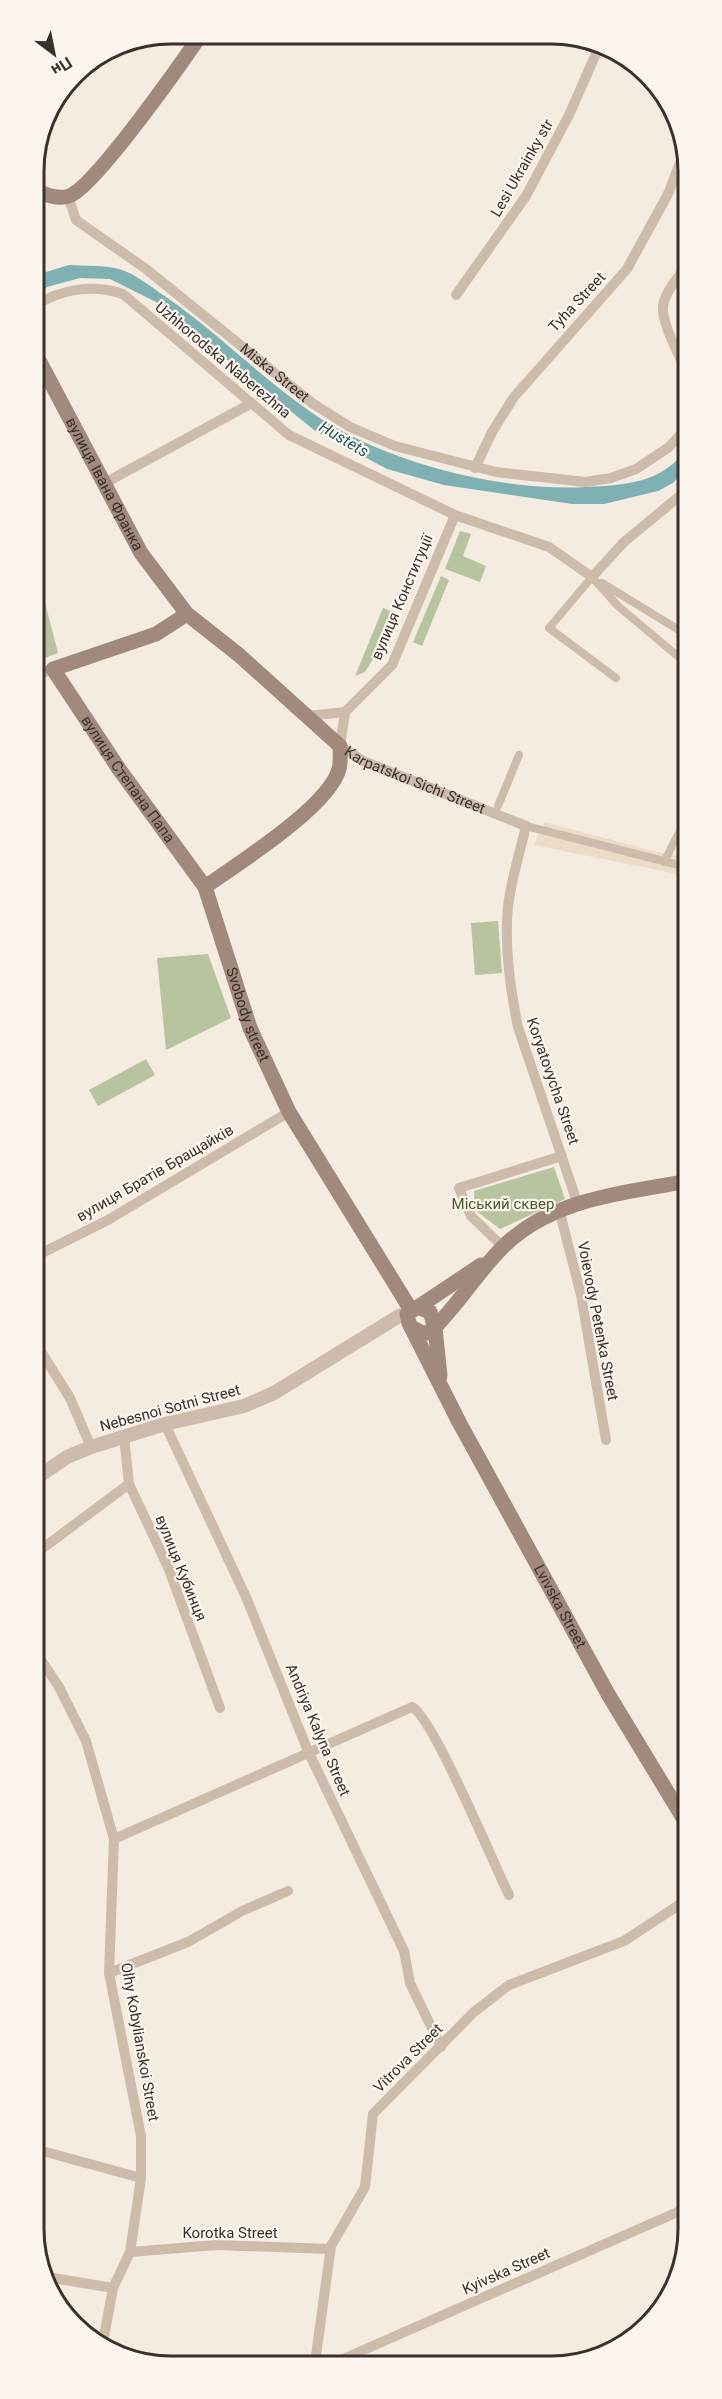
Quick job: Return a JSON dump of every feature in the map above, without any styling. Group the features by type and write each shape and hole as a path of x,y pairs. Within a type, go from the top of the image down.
{"main road":[{"path":"44,193 55,197 68,196 96,174 194,44"},
{"name":"вулиця Івана Франка","path":"44,370 141,553 187,614"},
{"path":"53,669 156,634 187,614"},
{"name":"Karpatskoi Sichi Street","path":"187,614 239,655 340,746"},
{"name":"вулиця Степана Папа","path":"53,669 119,769 205,887"},
{"path":"205,887 284,831 314,805 339,772 340,746"},
{"name":"Svobody street","path":"205,887 250,1028 289,1113 412,1310"},
{"path":"412,1310 500,1249 541,1217 577,1202 678,1183"},
{"path":"415,1329 424,1334 435,1327 500,1249"},
{"path":"412,1310 430,1312 435,1327"},
{"name":"Lvivska Street","path":"412,1310 415,1329 464,1432 602,1684 678,1806"},
{"name":"Lvivska Street","path":"435,1327 440,1382"}],"street":[{"name":"Lesi Ukrainky str","path":"456,295 526,196 569,115 597,52"},
{"name":"Tyha Street","path":"475,468 492,432 514,397 627,269 642,237 668,194 678,168"},
{"name":"Miska Street","path":"68,196 76,220 146,269 324,412 350,427 395,446 475,468 568,482 600,481 624,474 647,463 669,447 678,437"},
{"path":"678,278 669,291 663,307 678,350"},
{"name":"Uzhhorodska Naberezhna","path":"44,301 63,291 113,291 123,294 289,435 455,515 549,547 592,577"},
{"path":"103,484 250,404"},
{"path":"616,678 549,628 624,542 678,497"},
{"name":"вулиця Конституції","path":"345,712 392,665 455,515"},
{"path":"592,577 678,629"},
{"path":"592,577 618,606 678,656"},
{"path":"44,672 53,669"},
{"path":"307,716 345,712 340,746"},
{"name":"Karpatskoi Sichi Street","path":"340,746 370,765 526,826 678,865"},
{"path":"498,806 519,755"},
{"name":"Koryatovycha Street","path":"526,826 508,904 509,973 518,1027 577,1202"},
{"path":"664,862 678,835"},
{"name":"вулиця Братів Бращайків","path":"44,1252 108,1220 289,1113"},
{"path":"500,1249 471,1216 459,1188 562,1156"},
{"name":"Voievody Petenka Street","path":"559,1209 581,1295 606,1440"},
{"name":"Nebesnoi Sotni Street","path":"44,1473 67,1457 91,1447 165,1424 244,1406 274,1393 412,1310"},
{"path":"44,1356 70,1398 91,1447"},
{"name":"Andriya Kalyna Street","path":"165,1424 246,1597 308,1751 404,1951 410,1983 441,2048"},
{"name":"вулиця Кубинця","path":"124,1437 129,1484 168,1567 220,1708"},
{"path":"44,1547 129,1484"},
{"name":"Olhy Kobylianskoi Street","path":"44,1664 59,1687 86,1741 114,1839 109,1973 141,2136 141,2178 130,2252 113,2288 104,2336"},
{"path":"114,1839 308,1751 412,1707 421,1714 509,1895"},
{"path":"109,1973 188,1942 242,1911 288,1890"},
{"name":"Vitrova Street","path":"316,2356 330,2249 365,2187 373,2114 441,2048 474,2012 509,1985 624,1941 678,1906"},
{"path":"44,2151 141,2178"},
{"name":"Kyivska Street","path":"350,2356 678,2212"},
{"name":"Korotka Street","path":"130,2252 218,2245 330,2249"},
{"path":"54,2278 113,2288"}],"green space":[{"path":"460,531 471,534 463,556 486,566 480,582 445,569"},
{"path":"441,576 449,580 422,646 413,642"},
{"path":"44,599 58,653 44,658"},
{"path":"383,608 400,615 365,672 355,676"},
{"path":"498,921 502,973 475,975 471,923"},
{"path":"208,954 231,1018 166,1050 157,958"},
{"path":"146,1059 155,1075 98,1106 89,1090"},
{"name":"Міський сквер","path":"554,1167 565,1199 500,1229 475,1210 474,1191"}],"shaded area":[{"path":"545,822 678,856 678,874 534,845"}],"water":[{"name":"Hustets","path":"69,265 100,266 125,271 137,277 185,311 311,412 339,430 407,459 481,479 553,487 586,487 642,480 667,469 678,459 678,477 673,483 658,491 604,504 572,504 444,485 387,469 314,430 156,302 110,279 80,278 44,289 44,273"}]}
